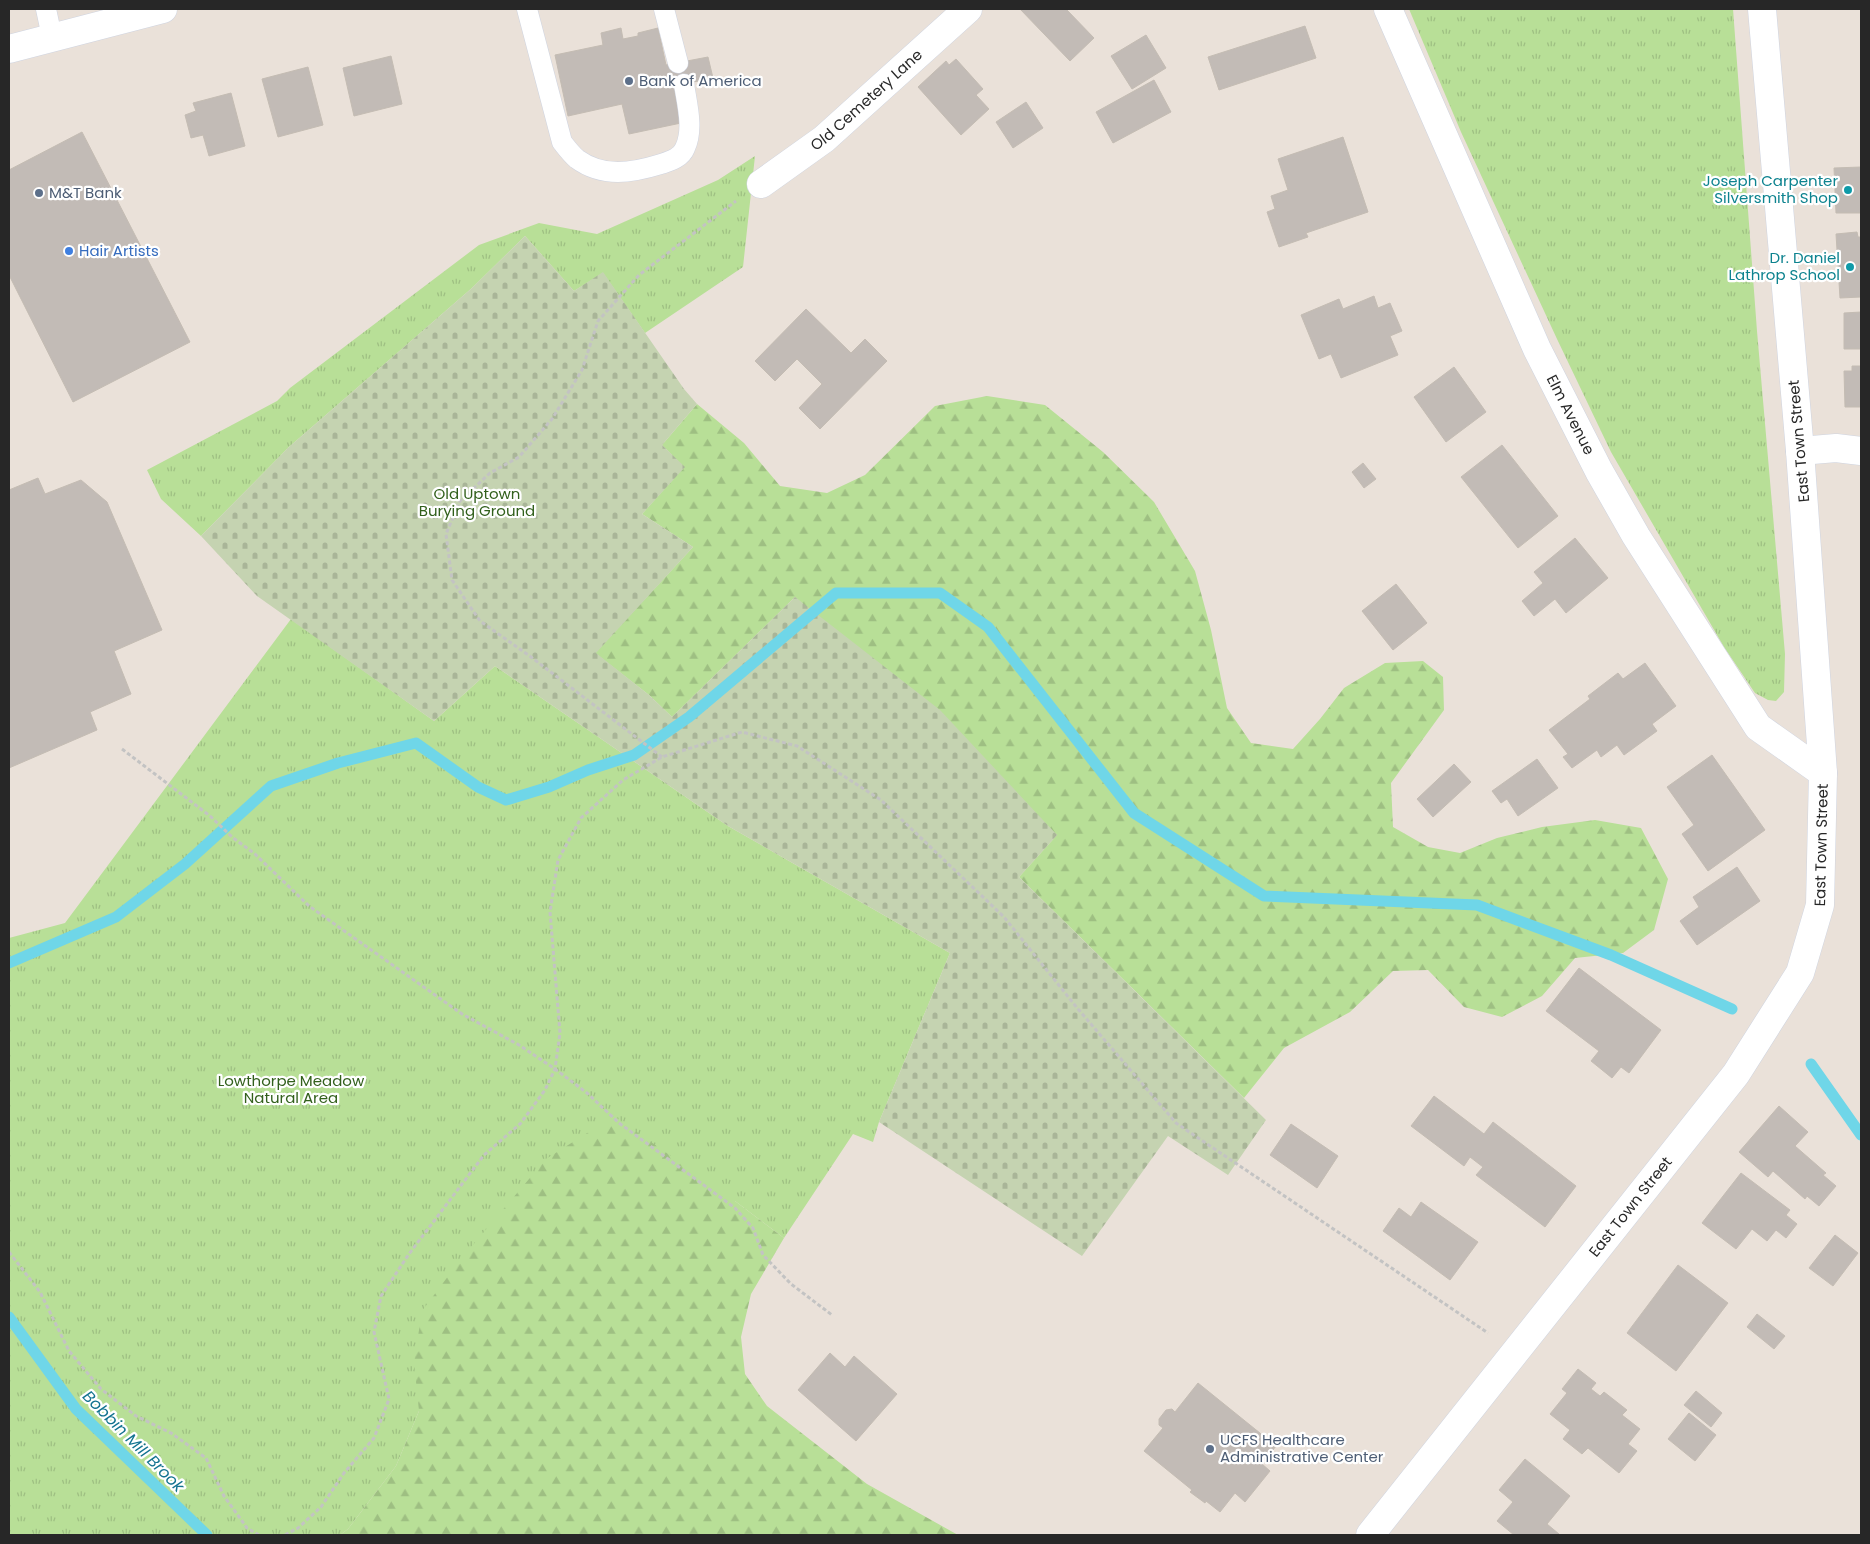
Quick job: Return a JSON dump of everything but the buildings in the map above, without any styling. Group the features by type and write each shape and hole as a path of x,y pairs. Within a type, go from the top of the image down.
{"street":[{"path":"9,49 163,9"},
{"name":"Old Cemetery Lane","path":"760,184 824,138 968,9"},
{"name":"Elm Avenue","path":"1388,9 1537,349 1590,455 1631,528 1758,727 1823,773"},
{"name":"East Town Street","path":"1370,1535 1736,1074 1800,973 1820,905 1823,773 1800,450 1762,9"},
{"path":"1800,450 1836,448 1861,452"}],"lane":[{"path":"46,9 52,37"},
{"path":"527,9 562,142 576,158 596,169 620,173 644,170 680,157 688,137 689,120 684,84"},
{"path":"664,9 678,63"}],"path":[{"path":"662,757 532,657 480,621 452,580 446,534 460,501 490,473 519,457 552,419 582,370 598,321 639,275 708,221 760,184"},
{"path":"285,1535 298,1528 321,1507 344,1473 374,1438 389,1399 374,1332 381,1296 409,1254 484,1155 520,1124 545,1090 555,1069 560,1033 550,912 558,860 581,818 623,780 662,757 742,732 798,746 881,800 1004,917 1078,1008 1176,1123 1493,1336 1515,1353"},
{"path":"122,749 210,816 232,837 255,854 309,906 462,1014 519,1045 555,1069 587,1094 619,1123 735,1208 753,1228 763,1254 792,1284 832,1315"},
{"path":"9,1252 40,1292 69,1351 101,1389 136,1416 171,1433 206,1458 224,1496 247,1528 260,1535"}],"green space":[{"path":"1409,9 1733,9 1757,331 1785,654 1784,692 1776,701 1768,700 1755,693 1724,647 1611,452 1461,132"},
{"path":"755,156 743,267 645,333 603,273 574,291 525,236 472,288 289,447 201,536 161,499 147,470 277,401 290,388 479,245 539,223 597,234 718,180"},
{"name":"Old Uptown Burying Ground","path":"525,236 574,291 603,272 684,389 697,404 662,445 685,467 642,514 693,547 596,653 649,695 672,717 795,597 940,710 1057,835 1019,877 1266,1120 1228,1175 1168,1136 1082,1256 879,1122 950,953 728,826 495,666 434,721 257,596 201,536 289,447 472,288"},
{"path":"987,396 1045,405 1103,452 1154,502 1195,571 1211,630 1227,708 1251,743 1293,749 1344,688 1385,663 1423,661 1443,677 1444,710 1391,783 1393,827 1428,847 1460,853 1497,838 1542,827 1595,820 1641,828 1668,879 1654,930 1623,953 1575,958 1542,996 1502,1017 1464,1007 1428,970 1393,971 1350,1012 1284,1048 1244,1098 1019,877 1057,835 795,597 672,717 649,695 595,653 693,547 642,514 684,467 662,445 697,404 744,443 780,486 827,493 865,475 935,406"},
{"name":"Lowthorpe Meadow Natural Area","path":"291,619 434,721 495,666 728,826 950,953 879,1122 873,1142 853,1134 784,1238 735,1201 419,1411 396,1466 348,1529 340,1535 9,1535 9,938 65,923"},
{"path":"614,1116 784,1238 751,1294 741,1337 745,1374 767,1406 867,1484 958,1535 340,1535 348,1529 396,1466 419,1411 414,1362 422,1311 461,1259 546,1159"}],"waterway":[{"path":"9,963 116,917 185,864 271,786 338,763 416,743 478,787 506,800 549,787 588,770 634,755 689,717 836,593 940,593 988,627 1134,813 1264,896 1477,905 1611,955 1732,1009"},
{"path":"1811,1064 1861,1135"},
{"name":"Bobbin Mill Brook","path":"9,1317 76,1409 207,1535"}],"place":[{"name":"Bank of America","path":"629,81"},
{"name":"Joseph Carpenter Silversmith Shop","path":"1848,190"},
{"name":"M&T Bank","path":"39,193"},
{"name":"Hair Artists","path":"69,251"},
{"name":"Dr. Daniel Lathrop School","path":"1850,267"},
{"name":"UCFS Healthcare Administrative Center","path":"1210,1449"}]}
